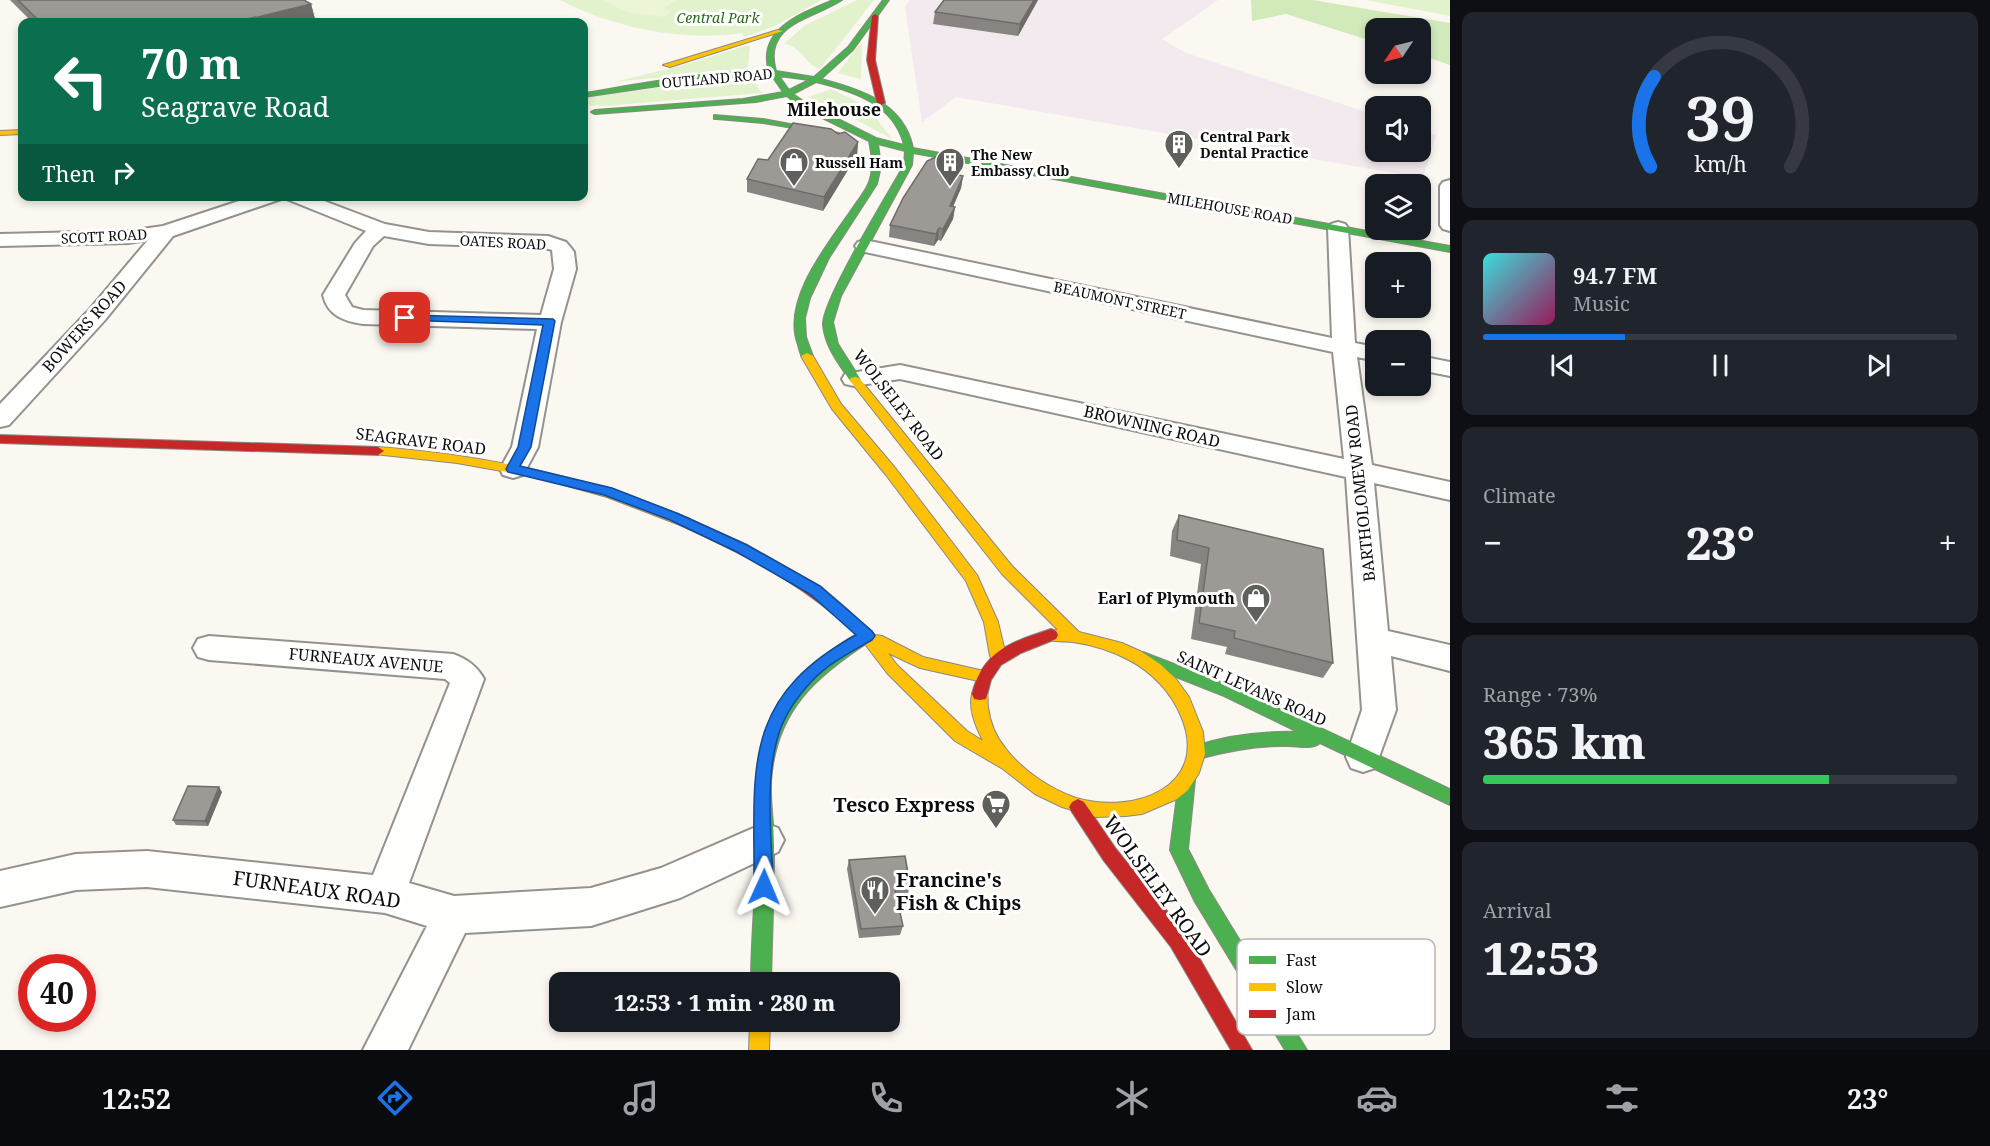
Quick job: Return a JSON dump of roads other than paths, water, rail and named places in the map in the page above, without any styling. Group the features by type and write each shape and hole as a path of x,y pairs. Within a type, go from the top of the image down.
{"main road":[{"name":"OUTLAND ROAD","path":"588,83 652,69 780,31 839,0"},
{"name":"OUTLAND ROAD","path":"588,113 744,100 788,93 817,78 835,62 886,0"},
{"path":"875,16 869,57 872,79 881,104 902,128 912,150"},
{"path":"780,31 771,44 769,57 771,72 788,93 811,109 856,129 873,140 877,160 874,182 807,287 799,315 801,346 836,406 891,472 972,579 991,622 998,656"},
{"name":"OUTLAND ROAD","path":"588,94 710,76 771,72 817,78 846,86 881,104"},
{"name":"OUTLAND ROAD","path":"626,111 763,121 873,140 912,150"},
{"name":"MILEHOUSE ROAD","path":"902,128 1011,167"},
{"path":"0,133 18,133"},
{"name":"MILEHOUSE ROAD","path":"912,150 1450,249"},
{"name":"WOLSELEY ROAD","path":"912,150 905,173 836,296 828,322 832,345 854,379 1007,570 1073,635"},
{"name":"SEAGRAVE ROAD","path":"0,439 337,448 413,453 513,469 607,491 674,517 742,548 815,590 867,636"},
{"path":"867,636 892,669 961,736 1005,763 1037,790 1078,807 1122,812 1161,802 1187,780 1194,767 1198,753 1194,721 1178,690 1136,655 1095,639 1073,635 1051,635 1031,639 1012,646 998,656 983,676 978,703 985,734 1005,763"},
{"path":"867,636 920,662 983,676"},
{"path":"761,972 765,840 763,781 768,741 779,713 806,677 832,655 867,636"},
{"name":"SAINT LEVANS ROAD","path":"1136,655 1230,692 1329,742"},
{"name":"SAINT LEVANS ROAD","path":"1198,753 1240,740 1281,736 1329,742"},
{"path":"1329,742 1450,797"},
{"name":"WOLSELEY ROAD","path":"1187,780 1179,850 1202,896 1237,953"},
{"name":"WOLSELEY ROAD","path":"1078,807 1110,855 1178,940 1242,1050"},
{"path":"759,1050 760,1032"},
{"name":"WOLSELEY ROAD","path":"1288,1035 1297,1050"}],"street":[{"path":"1450,186 1450,225"},
{"name":"SCOTT ROAD","path":"0,240 128,237 166,232 260,201"},
{"name":"OATES ROAD","path":"305,201 380,229 429,238 548,242 559,246 564,252 565,269 550,321 525,447 513,469"},
{"name":"BARTHOLOMEW ROAD","path":"1338,228 1344,347 1359,472 1379,710 1363,757"},
{"path":"380,229 365,243 334,295 335,305 342,312 363,317 550,321"},
{"name":"BOWERS ROAD","path":"0,419 97,315 166,232"},
{"name":"BEAUMONT STREET","path":"865,246 1365,352"},
{"path":"1431,365 1450,369"},
{"name":"BROWNING ROAD","path":"854,379 900,372 1450,491"},
{"path":"1373,640 1450,658"},
{"name":"FURNEAUX AVENUE","path":"209,648 453,667 468,679 385,895"},
{"name":"FURNEAUX ROAD","path":"0,889 76,872 147,869 385,895 454,915 591,907 666,885 765,840"},
{"path":"385,1050 454,915"}],"place":[{"name":"Central Park Dental Practice","path":"1179,170"},
{"name":"Russell Ham","path":"794,188"},
{"name":"The New Embassy Club","path":"950,188"},
{"name":"Earl of Plymouth","path":"1256,624"},
{"name":"Tesco Express","path":"996,830"},
{"name":"Francine's Fish & Chips","path":"875,916"}],"district":[{"name":"Milehouse","path":"834,109"}],"park label":[{"name":"Central Park","path":"718,17"}]}
